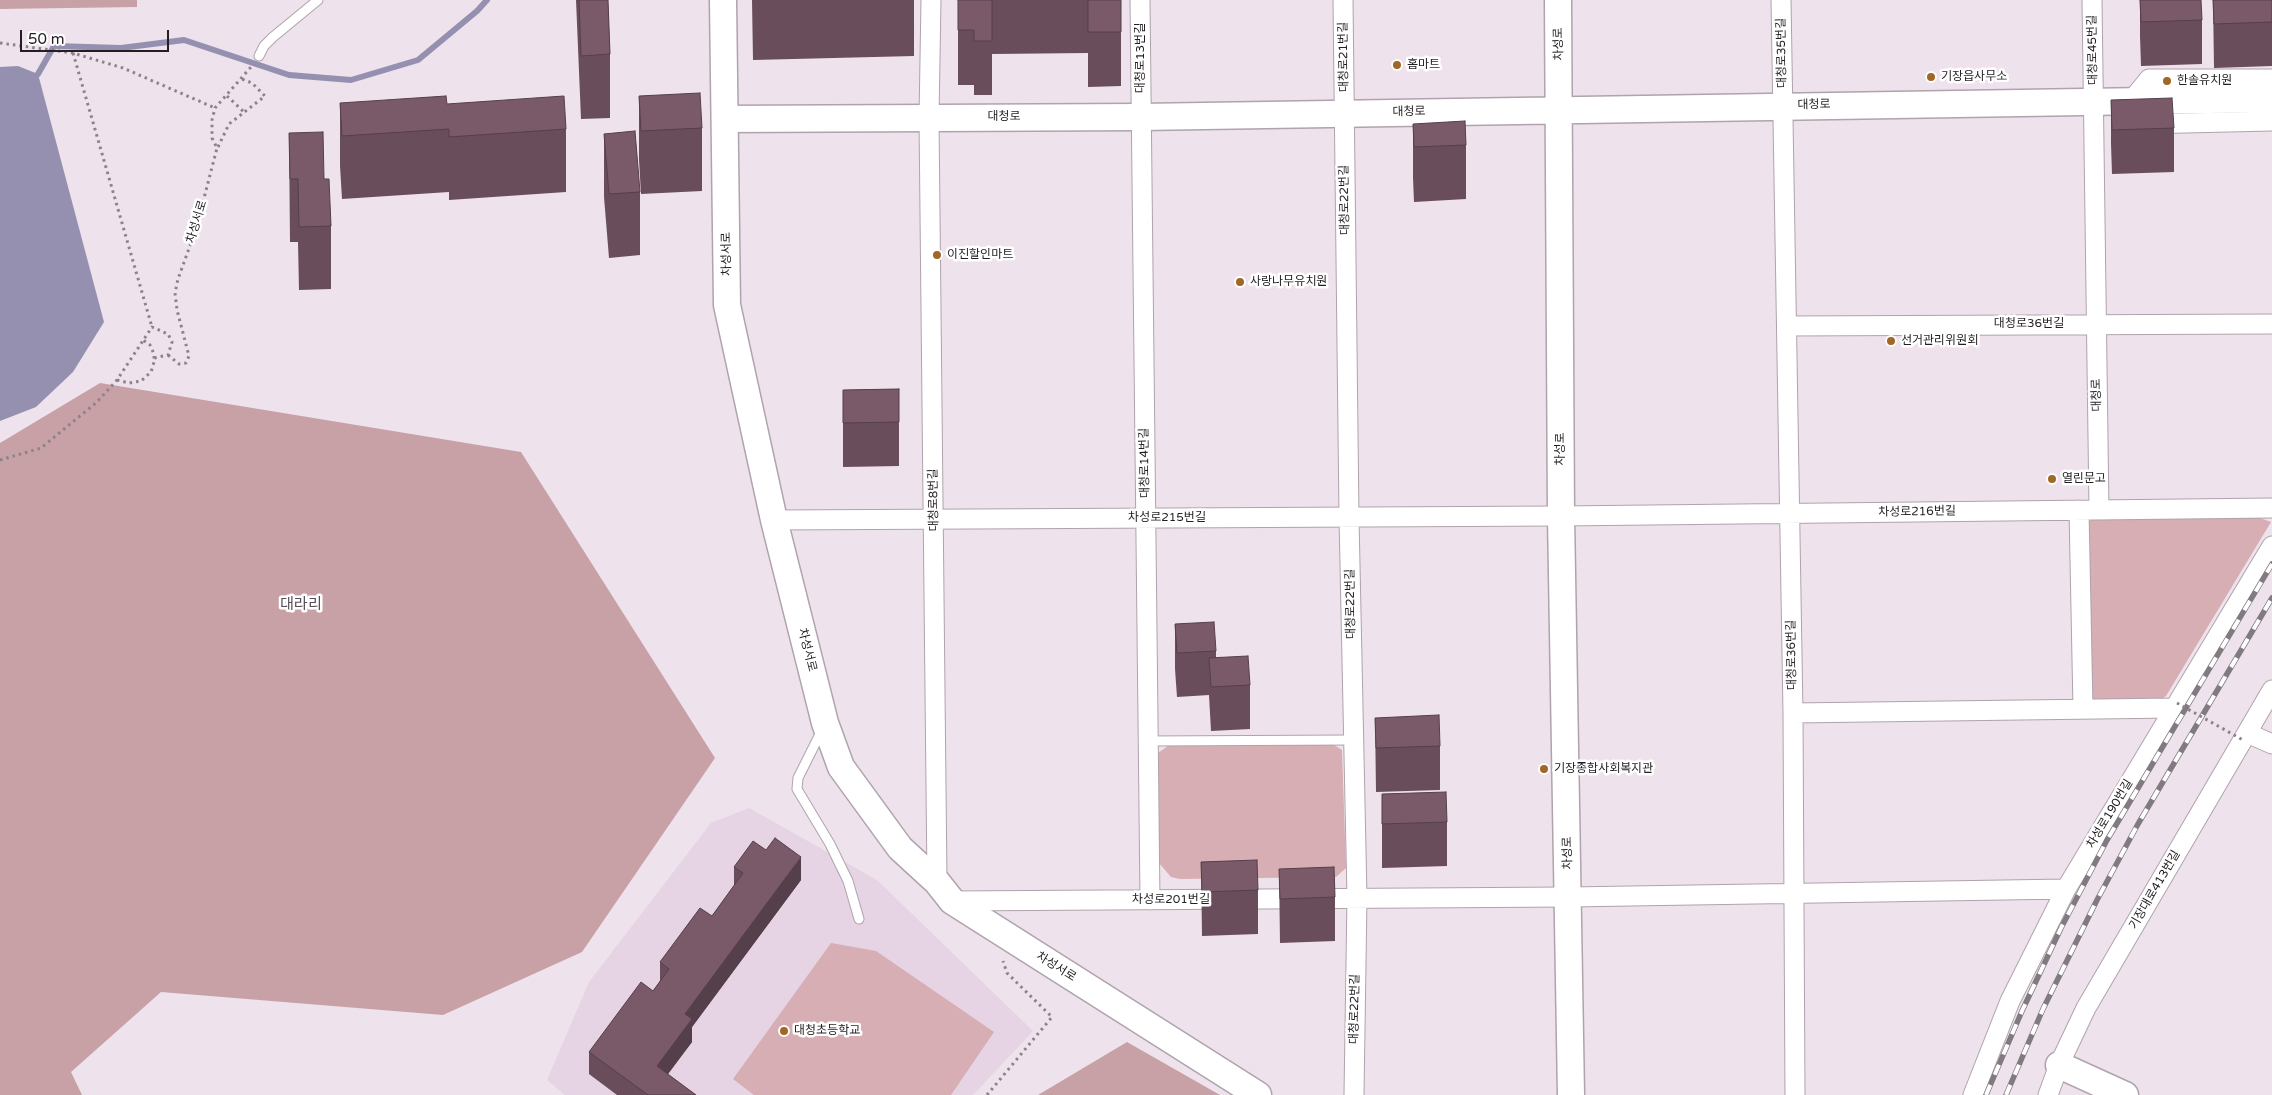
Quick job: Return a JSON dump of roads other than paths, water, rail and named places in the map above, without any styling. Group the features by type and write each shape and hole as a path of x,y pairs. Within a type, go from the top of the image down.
{"street":[{"name":"차성서로","path":"723,0 727,305 774,520 825,723 841,767 900,848 944,892 1258,1095"},
{"name":"대청로8번길","path":"930,0 929,118 934,519 944,892"},
{"name":"대청로13번길","path":"1140,0 1141,117"},
{"name":"대청로21번길","path":"1343,0 1344,114"},
{"name":"차성로","path":"1558,0 1561,516 1571,1095"},
{"name":"대청로35번길","path":"1780,0 1782,106"},
{"name":"대청로45번길","path":"2092,0 2093,101"},
{"name":"대청로","path":"725,119 1141,117 2269,99"},
{"name":"대청로","path":"2093,101 2099,510"},
{"name":"대청로36번길","path":"1782,106 1794,713 1795,1095"},
{"name":"대청로22번길","path":"1344,114 1349,517 1357,898 1354,1095"},
{"name":"대청로14번길","path":"1141,117 1150,900"},
{"name":"대청로36번길","path":"1787,326 2272,324"},
{"name":"차성로216번길","path":"1561,516 2272,508"},
{"path":"2079,510 2083,709"},
{"name":"차성로215번길","path":"774,520 1561,516"},
{"name":"차성로190번길","path":"1973,1095 2010,1001 2066,889 2272,546"},
{"name":"기장대로413번길","path":"2048,1095 2059,1065 2086,1008 2272,690"},
{"path":"1794,713 2083,709 2176,705"},
{"path":"2245,736 2272,744"},
{"path":"1569,897 2066,889"},
{"name":"차성로201번길","path":"944,892 1150,900 1569,897"},
{"path":"2059,1065 2125,1095"}],"lane":[{"path":"259,56 264,46 318,0"},
{"path":"825,723 798,778 797,789 830,844 848,880 859,919"},
{"path":"1148,742 1353,740"}],"waterway":[{"path":"38,74 54,46 121,48 184,40 289,75 351,80 418,60 477,11 487,0"}],"railway":[{"path":"1986,1095 2022,1011 2061,928 2107,840 2272,564"},
{"path":"2006,1095 2043,1009 2097,900 2138,824 2272,598"}],"place":[{"name":"홈마트","path":"1397,65"},
{"name":"기장읍사무소","path":"1931,77"},
{"name":"한솔유치원","path":"2167,81"},
{"name":"이진할인마트","path":"937,255"},
{"name":"사랑나무유치원","path":"1240,282"},
{"name":"선거관리위원회","path":"1891,341"},
{"name":"열린문고","path":"2052,479"},
{"name":"기장종합사회복지관","path":"1544,769"},
{"name":"대청초등학교","path":"784,1031"}],"district":[{"name":"대라리","path":"301,605"}]}
